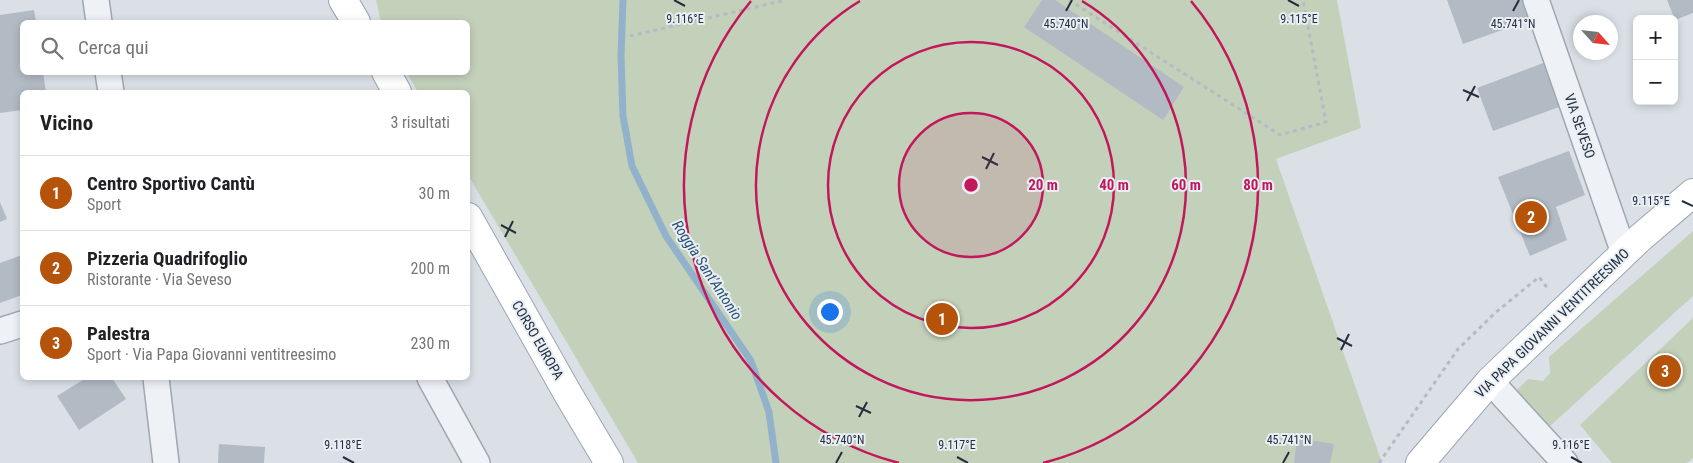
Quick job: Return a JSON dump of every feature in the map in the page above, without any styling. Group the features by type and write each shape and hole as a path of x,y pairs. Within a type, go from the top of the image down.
{"main road":[{"path":"343,0 355,20"},
{"path":"388,75 396,90"},
{"name":"VIA PAPA GIOVANNI VENTITREESIMO","path":"1420,463 1490,381 1624,253 1693,193"},
{"name":"CORSO EUROPA","path":"470,221 609,463"}],"street":[{"path":"96,0 99,20"},
{"name":"VIA SEVESO","path":"1536,0 1624,253"},
{"path":"108,75 111,90"},
{"path":"0,331 20,325"},
{"path":"156,380 166,463"},
{"path":"431,380 477,463"},
{"path":"1490,381 1565,463"}],"path":[{"path":"630,36 786,0"},
{"path":"1069,0 1280,135 1326,122 1304,0"},
{"path":"1378,463 1458,349 1495,313 1539,276 1564,310"}],"green space":[{"path":"376,0 1337,0 1361,128 1276,159 1382,463 638,463 470,178 470,90 417,90 408,75 470,75 470,20 381,20"},
{"path":"1693,231 1693,296 1549,427 1517,390 1528,379 1543,381 1550,373 1549,357"},
{"path":"1693,318 1693,458 1687,463 1612,463 1580,425"}],"building":[{"path":"1042,0 1055,0 1184,87 1163,120 1024,27"},
{"path":"1447,0 1523,0 1530,20 1463,44"},
{"path":"1667,0 1693,0 1693,13 1678,19 1678,15 1673,15"},
{"path":"34,10 36,20 20,20 20,75 43,75 46,90 20,90 20,110 0,113 0,15"},
{"path":"1546,62 1562,106 1493,131 1477,88"},
{"path":"1569,151 1585,195 1556,207 1567,240 1530,256 1498,177"},
{"path":"0,202 7,219 0,222"},
{"path":"20,256 20,296 0,303 0,263"},
{"path":"83,380 113,380 126,399 79,430 57,396"},
{"path":"1297,438 1334,444 1330,463 1294,463"},
{"path":"219,444 265,447 264,463 218,463"}],"waterway":[{"name":"Roggia Sant'Antonio","path":"623,0 621,56 623,116 632,166 666,236 751,361 769,412 776,463"}],"place":[{"name":"Pizzeria Quadrifoglio","path":"1531,217"},
{"name":"Centro Sportivo Cantù","path":"942,319"},
{"name":"Palestra","path":"1665,371"}]}
